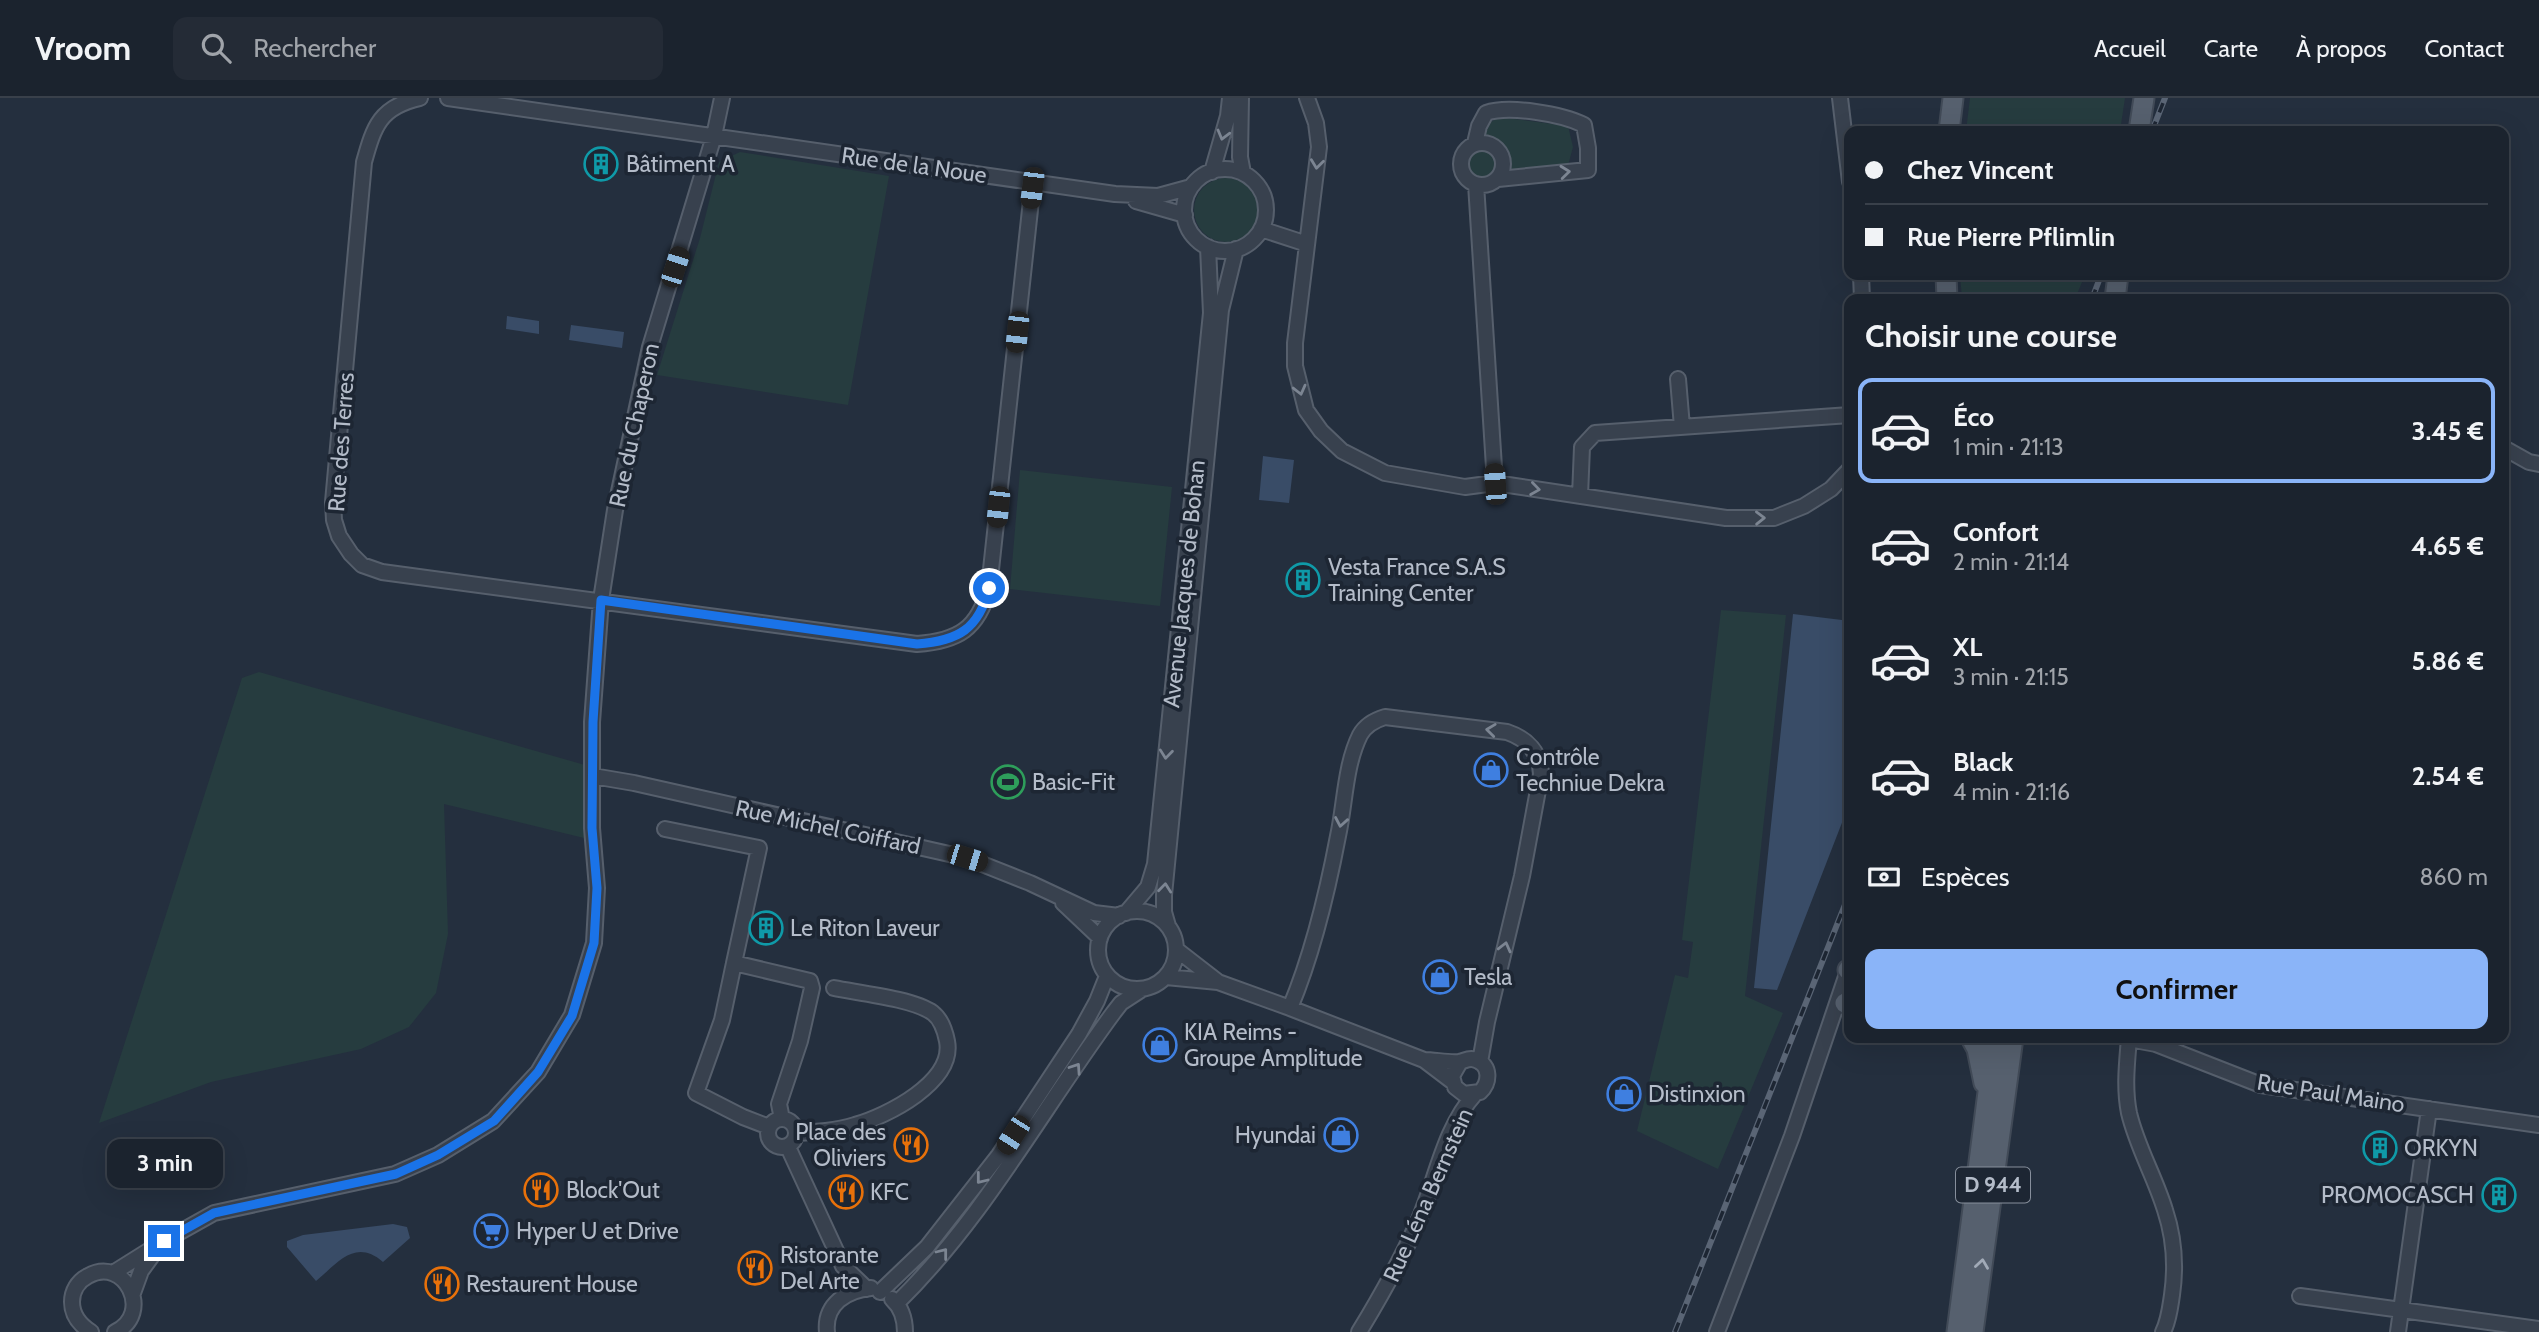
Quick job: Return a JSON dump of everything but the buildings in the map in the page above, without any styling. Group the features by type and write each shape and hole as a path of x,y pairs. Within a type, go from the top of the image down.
{"main road":[{"path":"1950,126 1953,98"},
{"path":"2140,126 2144,98"},
{"path":"1974,1043 1988,1100"},
{"name":"D 944","path":"1957,1332 1994,1043"},
{"name":"D 944","path":"1973,1332 2011,1043"}],"street":[{"name":"Rue des Terres","path":"420,98 400,103 384,114 372,132 364,162 333,502 334,520 339,536 351,554 362,565 382,572 917,644 956,637 973,624 985,606 989,588 1033,182"},
{"path":"448,98 714,136"},
{"name":"Rue du Chaperon","path":"92,1332 82,1326 72,1307 72,1296 84,1277 94,1273 113,1273 214,1213 396,1174 438,1155 494,1121 538,1072 572,1016 594,943 597,888 592,828 593,722 601,600 615,510 650,348 714,136 722,98"},
{"path":"1212,172 1228,116 1230,98"},
{"path":"1241,98 1240,157 1243,173"},
{"path":"1307,98 1319,135 1295,343 1295,366 1306,410 1321,431 1342,451 1385,473 1465,487 1495,484 1726,518 1774,518 1804,506 1830,489 1844,475"},
{"path":"1840,98 1844,131"},
{"path":"1475,144 1479,126 1486,113 1499,108 1571,118 1584,125 1588,170 1497,179"},
{"name":"Rue de la Noue","path":"714,136 1115,194"},
{"path":"1489,143 1500,152 1504,166 1497,179 1488,185 1476,184 1464,176 1461,162 1466,149 1475,144 1489,143"},
{"path":"1226,169 1243,173 1259,188 1264,198 1266,208 1261,229 1246,245 1236,249 1226,251 1208,247 1192,234 1185,215 1185,200 1191,187 1212,172 1226,169"},
{"path":"1476,184 1495,484"},
{"path":"1115,194 1158,196 1191,187"},
{"path":"1115,194 1185,215"},
{"path":"1261,229 1307,244"},
{"name":"Avenue Jacques de Bohan","path":"1123,914 1149,887 1155,864 1211,313 1208,247"},
{"name":"Avenue Jacques de Bohan","path":"1168,926 1164,912 1221,310 1236,249"},
{"path":"1678,379 1682,427"},
{"path":"1580,496 1582,447 1595,433 1844,415"},
{"path":"2509,451 2529,462 2539,464"},
{"path":"1290,1008 1320,919 1353,755 1361,732 1375,720 1385,717 1507,732 1518,736 1532,747 1540,764 1541,774 1480,1062"},
{"name":"Rue Michel Coiffard","path":"593,776 967,858 996,868 1094,913 1123,914"},
{"path":"665,829 759,848 734,964 722,1020 696,1093 743,1117 775,1123 792,1123 796,1133 788,1147 771,1144 767,1133 775,1123 800,1041 812,988 810,981 734,964"},
{"name":"Rue Michel Coiffard","path":"1057,897 1100,938"},
{"path":"1149,913 1168,926 1177,950 1172,969 1166,977 1150,988 1141,990 1128,989 1107,976 1098,952 1104,929 1123,914 1149,913"},
{"path":"1177,950 1218,982"},
{"path":"827,1332 825,1321 841,1297 856,1289 874,1290 927,1247 999,1155 1079,1034 1107,976"},
{"path":"1166,977 1218,982"},
{"name":"Rue Léna Bernstein","path":"1218,982 1424,1060 1453,1082"},
{"path":"1792,1136 1844,984"},
{"path":"796,1133 846,1127 883,1115 910,1100 933,1080 946,1061 948,1046 945,1032 941,1020 933,1013 899,1002 834,988"},
{"path":"897,1303 924,1277 984,1202 1121,1003 1141,990"},
{"path":"1717,1332 1844,1009"},
{"path":"2128,1043 2125,1076 2129,1111 2137,1142 2165,1209 2172,1238 2175,1273 2168,1323 2163,1332"},
{"name":"Rue Paul Maino","path":"2152,1043 2261,1085 2539,1125"},
{"path":"1471,1059 1480,1062 1485,1067 1488,1079 1483,1089 1470,1095 1459,1091 1453,1082 1453,1071 1460,1062 1471,1059"},
{"name":"Rue Léna Bernstein","path":"1424,1060 1460,1062"},
{"name":"Rue Léna Bernstein","path":"1359,1332 1385,1291 1418,1222 1455,1123 1464,1106 1475,1094"},
{"path":"2398,1332 2429,1109"},
{"path":"788,1147 843,1266 874,1290 897,1303 905,1318 905,1332"},
{"path":"133,1293 141,1271 164,1241"},
{"path":"841,1297 843,1266"},
{"path":"113,1273 129,1284 133,1293 134,1310 126,1324 115,1332"},
{"path":"2300,1296 2539,1329"},
{"path":"131,1318 138,1332"}],"green space":[{"path":"1970,98 2125,98 2121,126 1967,126"},
{"path":"1499,117 1568,126 1573,147 1567,169 1507,174 1508,160 1505,149 1484,136 1491,122"},
{"path":"1482,148 1493,152 1497,163 1493,174 1482,178 1471,174 1467,163 1471,152"},
{"path":"740,152 889,176 848,405 657,375 700,238 719,162"},
{"path":"1226,178 1244,184 1252,192 1258,210 1252,228 1244,236 1226,242 1208,236 1200,228 1194,210 1200,192 1208,184"},
{"path":"1960,280 2083,280 2077,294 1962,294"},
{"path":"1020,470 1172,487 1160,606 1010,589"},
{"path":"1721,610 1786,615 1745,996 1783,1013 1718,1169 1637,1131 1675,975 1688,978 1693,942 1682,940"},
{"path":"259,672 585,765 584,838 444,804 448,934 436,993 409,1027 361,1049 211,1082 99,1123 242,678"}],"water":[{"path":"507,316 539,321 539,334 506,329"},
{"path":"571,325 624,332 622,348 569,340"},
{"path":"1263,456 1294,460 1289,503 1259,500"},
{"path":"1793,614 1844,620 1844,817 1777,990 1754,988"},
{"path":"393,1224 407,1227 410,1238 383,1262 364,1252 355,1253 339,1261 316,1281 287,1247 287,1241 303,1235"}],"railway":[{"path":"2154,126 2165,98"},
{"path":"2094,294 2099,280"},
{"path":"1675,1332 1844,907"}],"place":[{"name":"Bâtiment A","path":"601,164"},
{"name":"Vesta France S.A.S Training Center","path":"1303,580"},
{"name":"Contrôle Techniue Dekra","path":"1491,770"},
{"name":"Basic-Fit","path":"1008,782"},
{"name":"Le Riton Laveur","path":"766,928"},
{"name":"Tesla","path":"1440,977"},
{"name":"KIA Reims - Groupe Amplitude","path":"1160,1045"},
{"name":"Distinxion","path":"1624,1094"},
{"name":"Hyundai","path":"1341,1135"},
{"name":"Place des Oliviers","path":"911,1145"},
{"name":"ORKYN","path":"2380,1148"},
{"name":"Block'Out","path":"541,1190"},
{"name":"KFC","path":"846,1192"},
{"name":"PROMOCASCH","path":"2499,1195"},
{"name":"Hyper U et Drive","path":"491,1231"},
{"name":"Ristorante Del Arte","path":"755,1268"},
{"name":"Restaurent House","path":"442,1284"}],"route":[{"path":"164,1241 214,1213 396,1174 438,1155 494,1121 538,1072 572,1016 594,943 597,888 592,828 593,722 601,600 917,644 956,637 973,624 985,606 989,588"}]}
